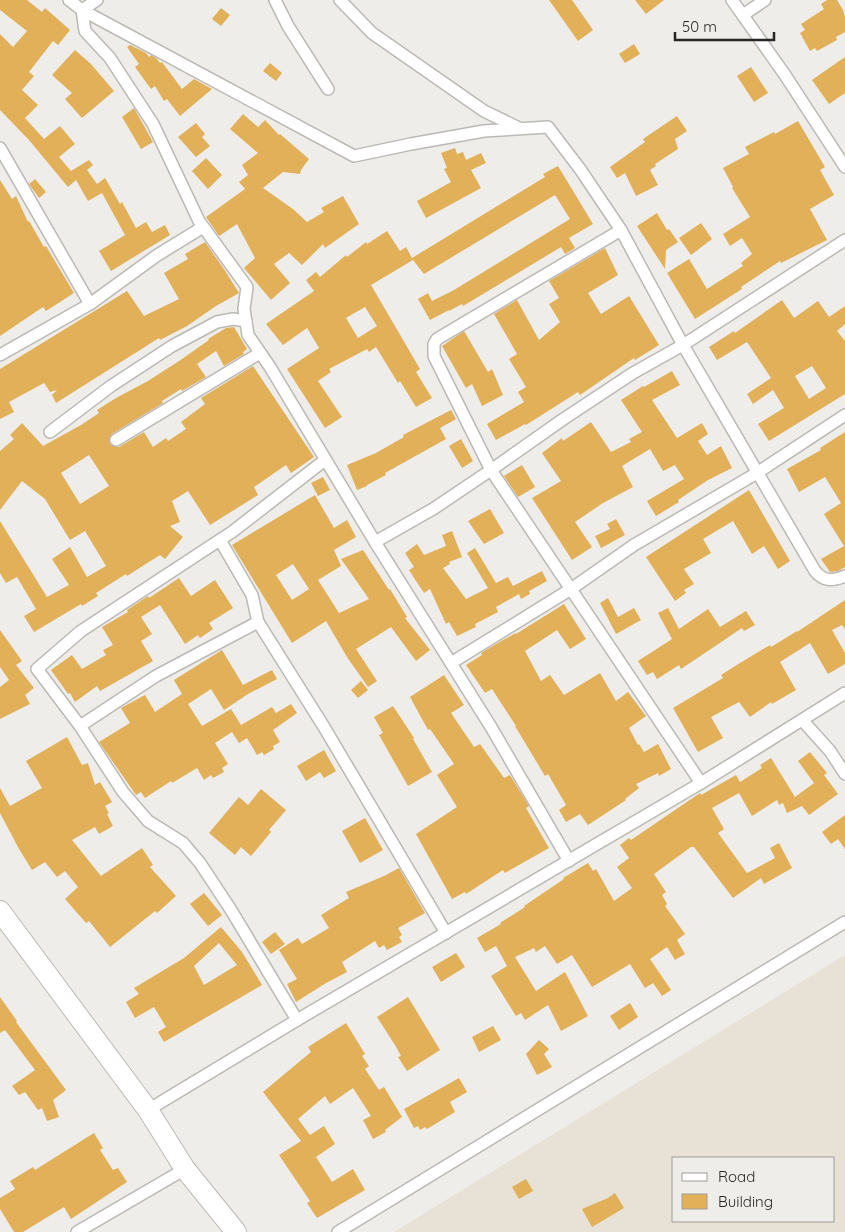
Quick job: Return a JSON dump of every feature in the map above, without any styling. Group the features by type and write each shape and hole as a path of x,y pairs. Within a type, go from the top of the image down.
{"highway":[{"path":"1,916 148,1110 185,1169 236,1232"}],"street":[{"path":"68,0 82,10 354,156 466,134 548,127 621,230 683,345 815,571 821,578 827,580 845,576"},
{"path":"82,10 97,0"},
{"path":"275,0 288,26 328,89"},
{"path":"340,0 372,33 484,111 520,129"},
{"path":"732,0 785,75 845,167"},
{"path":"743,15 765,0"},
{"path":"82,10 85,31 110,58 153,124 203,227 247,287 244,309 248,335 491,728 569,861"},
{"path":"0,148 90,304"},
{"path":"0,354 90,304 156,256 203,227"},
{"path":"621,230 437,339 434,344 434,356 490,470 701,783"},
{"path":"375,542 490,470 625,378 683,345 845,240"},
{"path":"50,432 111,386 172,346 217,322 246,321"},
{"path":"116,440 260,353"},
{"path":"451,663 571,590 634,545 757,473 845,415"},
{"path":"297,1020 231,910 200,863 183,843 148,820 123,792 80,726 37,669 81,631 220,540 325,460"},
{"path":"220,540 252,595 258,622 324,728 446,933"},
{"path":"80,726 156,676 258,622"},
{"path":"148,1110 297,1020 701,783 845,693"},
{"path":"803,721 830,751 845,774"},
{"path":"338,1232 845,922"},
{"path":"77,1232 185,1169"}],"shaded area":[{"path":"845,955 845,1232 394,1232"}],"building":[{"path":"0,0 27,0 42,12 45,8 70,30 58,45 53,41 29,72 34,76 22,90 38,105 25,118 44,139 60,126 75,144 59,157 71,171 89,160 93,165 87,170 97,184 105,178 120,204 122,202 136,228 146,222 152,232 165,225 170,235 111,271 99,251 125,235 102,193 88,201 76,180 68,187 29,140 0,110 0,34 13,47 27,31 0,10"},
{"path":"549,0 572,0 593,30 578,41"},
{"path":"635,0 664,0 646,14"},
{"path":"827,0 837,0 843,10 845,32 836,37 837,40 817,51 815,48 810,51 800,33 805,30 801,24 824,9 821,4"},
{"path":"221,8 230,15 221,26 212,19"},
{"path":"634,44 640,54 625,63 619,54"},
{"path":"130,45 146,53 149,57 151,55 156,58 160,63 162,62 182,89 194,79 212,89 180,116 167,99 164,101 155,86 151,89 135,67 139,64 127,47"},
{"path":"75,50 91,64 114,91 82,118 65,99 72,93 52,75"},
{"path":"845,57 845,93 829,104 812,80"},
{"path":"270,63 282,73 276,81 263,71"},
{"path":"751,67 768,93 754,102 737,76"},
{"path":"134,108 153,142 141,149 122,117"},
{"path":"243,114 258,127 265,120 279,135 309,159 300,174 283,172 263,188 293,209 307,222 324,212 321,208 343,196 359,224 325,248 323,244 302,265 289,253 274,264 290,283 271,300 244,268 255,258 237,224 219,236 206,217 245,189 239,182 248,175 242,165 258,153 230,129"},
{"path":"677,116 687,131 675,139 678,149 655,164 656,166 650,170 658,185 636,196 625,173 617,178 610,167 645,142 643,139"},
{"path":"798,121 825,167 820,170 834,195 810,209 827,240 781,263 780,261 741,287 742,289 695,319 667,273 689,259 707,289 743,266 741,263 752,254 742,238 730,246 723,234 750,217 732,188 723,168 749,154 745,147 774,132 775,134"},
{"path":"196,123 205,134 202,137 210,146 196,157 178,137"},
{"path":"455,148 457,154 463,152 466,160 481,153 486,163 471,170 481,188 426,218 417,201 451,182 444,169 447,168 441,153"},
{"path":"206,158 222,175 208,189 192,171"},
{"path":"558,166 593,224 569,238 575,248 565,254 561,247 463,306 462,304 430,320 418,299 428,293 432,301 454,290 570,219 555,195 424,274 413,260 371,285 420,369 416,372 432,398 416,407 400,381 398,383 376,347 369,352 367,349 329,369 331,372 318,381 342,417 325,428 287,369 319,348 307,328 283,345 266,324 314,291 306,280 316,272 320,277 346,255 347,257 366,242 367,244 387,231 400,251 406,247 412,258 545,177 543,174","holes":["365,307 377,326 358,338 346,318"]},
{"path":"35,179 46,192 39,198 29,184"},
{"path":"0,180 12,199 16,196 28,222 44,247 46,246 74,293 46,311 43,307 0,336"},
{"path":"657,213 667,230 669,229 678,242 666,250 665,269 637,226"},
{"path":"701,223 712,239 691,255 679,238"},
{"path":"205,242 239,293 187,326 160,340 159,338 56,403 52,395 57,390 50,392 44,383 9,402 14,412 0,419 0,369 127,291 144,316 179,299 164,273 188,259 185,254"},
{"path":"605,248 618,275 588,293 601,314 629,296 659,345 635,360 634,358 580,395 578,392 526,425 496,440 487,424 524,402 518,392 526,387 509,359 517,354 494,314 517,300 539,340 560,322 549,304 559,298 549,281"},
{"path":"782,300 794,318 818,301 829,317 845,306 845,324 837,331 845,341 845,394 769,441 758,424 784,408 773,390 753,404 747,394 771,378 747,342 717,360 709,347 734,331 735,333","holes":["812,366 826,388 809,399 795,376"]},
{"path":"234,327 247,349 243,352 244,354 224,366 216,351 197,364 206,377 182,391 181,389 162,401 163,403 112,434 109,440 110,444 119,447 144,432 153,447 166,438 168,441 186,429 181,422 205,404 201,398 253,366 314,457 291,473 286,465 254,487 258,495 210,525 188,491 172,501 180,522 170,526 183,537 165,559 160,555 96,593 98,596 82,606 81,604 34,632 24,616 36,609 17,577 6,583 0,573 0,521 47,597 69,585 52,559 70,547 87,577 106,566 85,531 70,540 45,499 22,481 0,510 0,451 14,439 10,435 22,423 43,446 81,425 99,413 97,410 148,381 226,328","holes":["89,455 109,486 80,504 61,473"]},
{"path":"464,331 488,372 492,369 503,395 482,406 472,384 466,388 442,346"},
{"path":"672,371 680,385 652,400 677,438 702,423 708,434 698,441 707,455 721,446 732,468 708,480 678,500 679,502 656,516 647,501 684,479 675,465 663,471 650,449 622,466 633,487 603,503 575,522 592,547 572,560 532,498 561,481 542,453 562,438 563,441 591,422 611,452 631,442 629,439 642,432 621,400"},
{"path":"451,410 456,419 440,428 446,439 385,473 386,475 367,486 357,490 347,465 376,453 404,437 403,435"},
{"path":"845,432 845,567 838,571 830,572 821,559 844,546 824,514 841,503 825,477 799,492 787,469 821,450 820,448"},
{"path":"461,439 473,461 462,468 449,446"},
{"path":"522,465 535,487 518,497 504,476"},
{"path":"323,477 330,490 318,496 311,483"},
{"path":"749,490 790,561 778,569 764,546 752,554 733,521 703,539 711,553 684,569 694,584 684,590 686,593 675,601 646,557"},
{"path":"315,495 334,528 347,520 356,537 334,550 341,566 318,580 339,613 369,599 341,559 363,550 390,589 407,617 405,618 430,650 416,661 391,627 356,649 377,681 368,687 347,657 326,621 292,643 232,545","holes":["293,564 309,589 292,600 276,575"]},
{"path":"490,509 504,533 484,544 468,521"},
{"path":"616,519 625,535 601,548 595,536 610,529 607,524"},
{"path":"452,531 462,557 449,562 450,564 443,568 466,599 488,588 467,553 475,548 496,583 508,577 513,586 542,571 547,581 529,591 530,594 521,599 519,594 496,607 498,612 475,624 476,627 457,636 449,622 446,624 430,589 424,593 414,578 409,570 414,567 405,553 417,544 424,555 446,546 442,535"},
{"path":"179,578 191,596 215,580 233,608 209,623 213,629 200,638 198,635 185,644 160,605 141,617 152,634 141,641 153,661 100,691 97,686 75,702 51,670 72,655 82,669 106,655 103,650 113,645 102,627"},
{"path":"608,598 618,617 634,608 641,620 616,634 600,603"},
{"path":"845,600 845,629 842,625 832,630 845,653 845,664 828,674 810,643 780,662 796,690 772,704 771,702 750,717 739,702 711,717 723,738 698,752 673,708 723,678 721,675 740,663 797,632"},
{"path":"564,604 586,639 570,649 557,630 525,651 541,681 550,675 564,695 600,673 616,701 628,692 646,716 629,728 638,745 644,752 658,744 671,769 659,776 658,773 636,784 639,788 626,800 588,825 580,814 566,822 559,810 566,805 548,774 545,776 492,689 485,693 466,665 482,655 481,653"},
{"path":"668,608 679,629 708,609 720,627 746,611 755,625 744,631 742,628 681,669 679,665 657,679 653,672 647,675 638,661 672,639 658,613"},
{"path":"0,630 22,661 16,665 34,688 25,695 30,704 0,719 0,687 9,680 0,667"},
{"path":"222,650 243,685 272,670 277,679 248,694 224,710 211,689 188,704 202,726 231,709 241,725 272,707 276,713 291,704 297,713 273,730 280,742 273,746 274,749 264,755 262,752 257,755 247,738 239,743 232,732 215,743 228,764 222,768 224,772 213,778 211,775 204,780 197,768 172,783 171,781 145,798 141,792 136,795 99,742 130,723 121,708 145,695 155,712 182,694 174,680"},
{"path":"444,675 464,705 451,713 474,747 480,744 504,778 510,775 529,806 526,808 549,848 505,873 503,870 466,894 465,892 452,899 416,834 457,807 437,775 454,764 430,729 428,730 410,697"},
{"path":"361,681 368,690 358,698 351,690"},
{"path":"393,706 414,738 432,772 408,786 379,735 383,733 374,717"},
{"path":"67,737 82,765 88,763 95,785 100,782 112,802 105,806 113,826 99,834 95,827 72,840 101,876 142,848 153,865 150,867 176,896 157,913 155,911 110,947 89,921 86,923 65,899 78,887 65,871 57,877 45,862 32,870 0,813 0,788 10,806 42,788 26,761"},
{"path":"324,750 336,771 324,778 320,772 306,781 297,766"},
{"path":"810,752 827,773 824,775 838,794 809,815 802,806 787,813 783,803 779,805 777,800 752,816 739,793 712,808 724,829 718,833 747,873 775,858 770,848 779,843 792,868 764,884 761,878 733,898 694,847 691,847 654,874 666,892 662,895 667,904 665,906 685,934 677,940 685,954 675,960 667,947 650,959 671,990 662,996 653,983 645,988 630,964 592,987 572,955 557,964 545,946 536,952 534,948 515,957 536,991 565,972 588,1016 561,1031 548,1005 525,1020 521,1013 516,1016 491,976 507,966 496,946 485,952 477,938 501,924 563,878 588,863 593,871 596,869 614,901 632,888 617,867 629,858 620,845 629,838 631,840 700,793 701,795 736,775 740,782 762,768 760,765 771,758 795,797 814,783 798,761"},
{"path":"261,789 286,810 251,856 241,847 235,855 209,833 239,797 248,805"},
{"path":"845,815 845,849 838,839 831,844 822,832"},
{"path":"365,818 383,850 360,863 342,831"},
{"path":"399,868 425,913 398,928 402,935 399,937 402,942 387,950 384,945 379,948 375,941 342,962 347,972 296,1002 287,984 297,979 279,950 298,938 302,944 329,928 321,915 349,898 346,892"},
{"path":"204,893 222,915 208,926 190,904"},
{"path":"221,927 242,952 262,985 164,1042 158,1032 166,1027 154,1007 135,1018 126,1002 139,994 134,988 184,958","holes":["219,943 237,965 204,985 194,966"]},
{"path":"275,932 285,944 271,954 262,942"},
{"path":"456,953 465,967 441,982 432,967"},
{"path":"0,997 66,1090 53,1100 59,1117 47,1121 42,1108 38,1110 25,1092 19,1095 12,1086 35,1070 5,1030 0,1033"},
{"path":"408,997 440,1050 407,1071 398,1057 401,1056 395,1045 377,1017"},
{"path":"630,1003 638,1017 619,1030 610,1016"},
{"path":"346,1023 365,1054 362,1056 369,1066 365,1069 379,1090 384,1087 402,1117 385,1130 386,1132 373,1139 363,1120 371,1116 353,1088 330,1104 325,1096 298,1119 310,1135 324,1126 335,1144 316,1157 332,1182 353,1169 365,1190 317,1218 307,1203 310,1201 279,1155 301,1141 263,1092 311,1052 308,1047"},
{"path":"493,1026 501,1040 479,1052 472,1037"},
{"path":"539,1040 549,1049 544,1054 552,1067 537,1075 526,1054"},
{"path":"459,1078 467,1092 450,1102 455,1112 427,1129 425,1127 420,1130 418,1126 414,1128 404,1109"},
{"path":"94,1133 103,1148 100,1150 113,1170 118,1168 127,1182 71,1219 64,1207 23,1232 14,1232 0,1209 0,1198 15,1189 10,1181 33,1167 35,1170"},
{"path":"526,1179 533,1191 519,1199 512,1187"},
{"path":"615,1193 624,1208 592,1227 582,1209"}]}
